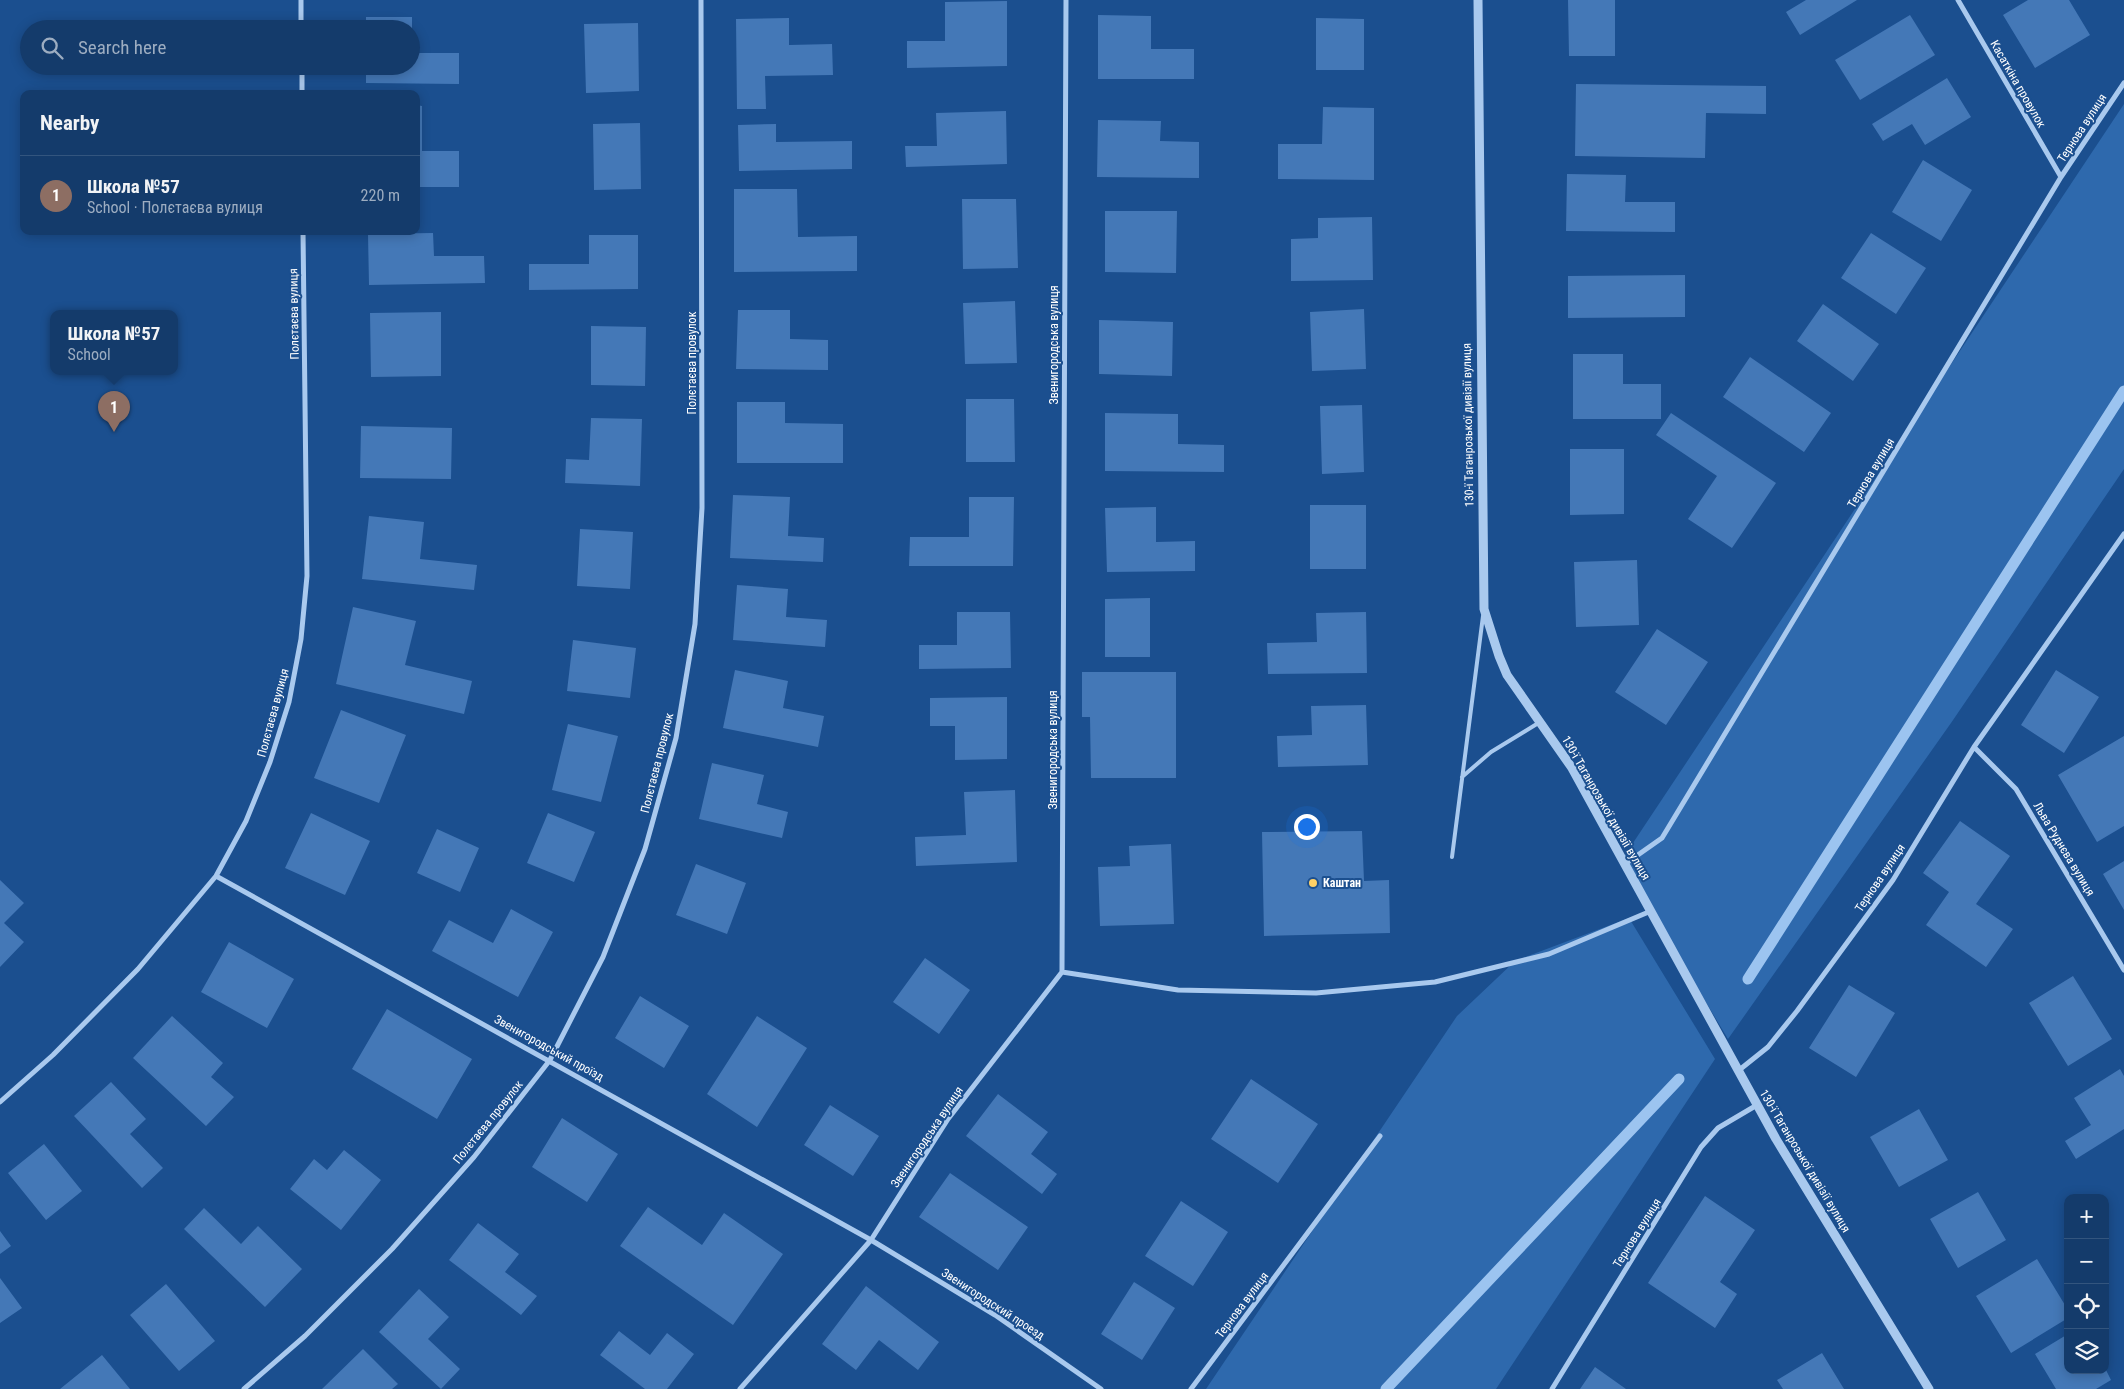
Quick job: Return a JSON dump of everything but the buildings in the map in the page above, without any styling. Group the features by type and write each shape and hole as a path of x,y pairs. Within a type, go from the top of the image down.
{"street":[{"path":"301,0 301,20"},
{"name":"Полєтаєва провулок","path":"244,1389 305,1336 392,1249 474,1157 550,1060 603,957 645,850 676,738 695,624 702,508 701,0"},
{"name":"Звенигородська вулиця","path":"740,1389 871,1240 948,1119 1062,972 1066,0"},
{"name":"130-ї Таганрозької дивізії вулиця","path":"1478,0 1484,609 1507,675 1541,721 1572,768 1757,1105 1928,1389"},
{"name":"Касаткіна провулок","path":"1958,0 2062,177"},
{"path":"302,75 302,90"},
{"name":"Тернова вулиця","path":"1625,864 1662,838 2062,177 2124,82"},
{"name":"Полєтаєва вулиця","path":"0,1102 53,1055 138,969 216,876 246,821 270,762 289,702 301,639 307,576 303,235"},
{"name":"Тернова вулиця","path":"1738,1071 1768,1047 1798,1011 1892,880 1974,747 2124,534"},
{"name":"Льва Руднєва вулиця","path":"1974,747 2016,788 2124,970"},
{"name":"Звенигородський проїзд","path":"216,876 871,1240"},
{"path":"1062,972 1178,990 1316,993 1434,982 1549,954 1650,911"},
{"name":"Тернова вулиця","path":"1552,1389 1702,1147 1718,1128 1757,1105"},
{"name":"Тернова вулиця","path":"1191,1389 1380,1136"},
{"name":"Звенигородский проезд","path":"871,1240 995,1315 1101,1389"}],"lane":[{"path":"1452,857 1484,609"},
{"path":"1462,777 1491,752 1541,721"}],"shaded area":[{"path":"2124,104 2124,469 1951,723 1728,1039 1621,861"},
{"path":"1629,918 1715,1059 1496,1389 1206,1389 1457,1016 1515,961"}],"waterway":[{"path":"1748,979 2124,391"},
{"path":"1386,1389 1679,1079"}],"place":[{"name":"Школа №57","path":"114,432"},
{"name":"Каштан","path":"1313,883"}]}
